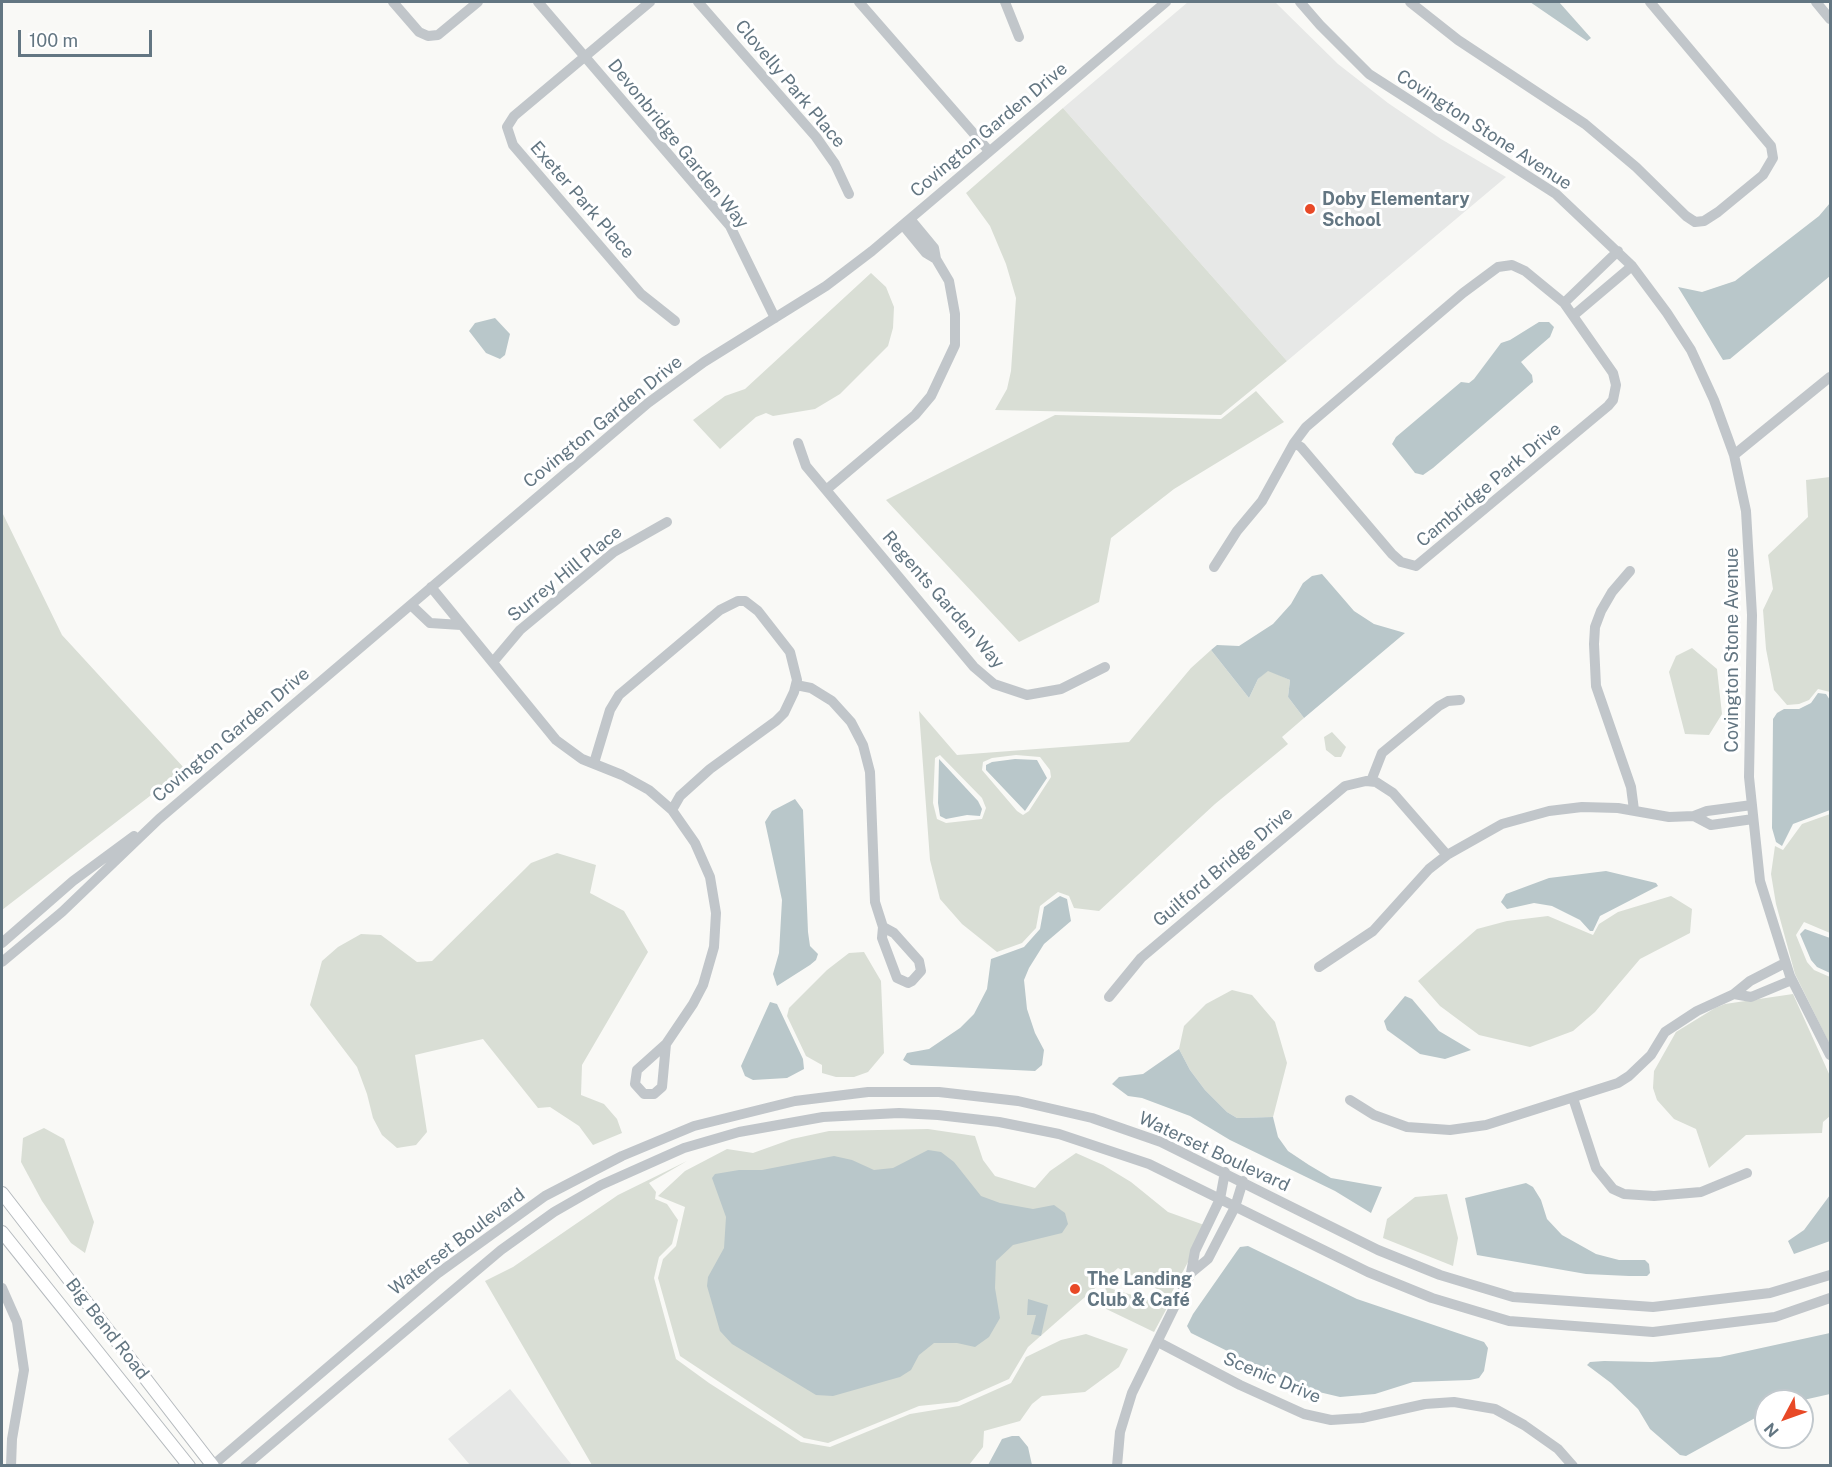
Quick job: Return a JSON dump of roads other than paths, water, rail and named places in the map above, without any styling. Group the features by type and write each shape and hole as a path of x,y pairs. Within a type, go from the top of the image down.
{"main road":[{"name":"Big Bend Road","path":"2,1193 212,1465"},
{"name":"Big Bend Road","path":"2,1232 189,1466"}],"street":[{"path":"393,2 419,32 428,36 438,35 478,2"},
{"name":"Devonbridge Garden Way","path":"538,2 730,226 775,318"},
{"name":"Exeter Park Place","path":"650,2 513,116 507,127 513,145 641,294 675,321"},
{"name":"Clovelly Park Place","path":"698,2 816,137 835,164 849,194"},
{"path":"859,2 989,151"},
{"path":"1005,2 1019,37"},
{"name":"Covington Garden Drive","path":"2,962 62,912 159,819 648,403 704,362 825,286 907,222 1166,2"},
{"name":"Covington Stone Avenue","path":"1300,2 1369,74 1556,195 1632,266 1667,312 1691,350 1714,400 1734,455 1746,511 1752,615 1749,777 1760,882 1785,963 1830,1062"},
{"path":"1410,2 1458,40 1585,124 1636,167 1686,216 1695,222 1704,221 1718,212 1770,167 1773,158 1771,146 1650,2"},
{"path":"1816,2 1830,19"},
{"path":"826,490 915,415 932,396 956,345 955,314 949,281 936,259 926,254 907,222"},
{"path":"1564,303 1618,251"},
{"name":"Cambridge Park Drive","path":"1214,567 1237,531 1262,501 1294,443 1306,427 1463,293 1498,267 1512,265 1525,271 1564,303 1613,373 1616,385 1613,400 1416,566 1401,562 1392,554 1301,447 1294,443"},
{"path":"1574,315 1632,266"},
{"path":"1734,455 1830,377"},
{"name":"Regents Garden Way","path":"798,443 806,466 975,667 994,684 1027,695 1060,689 1105,667"},
{"name":"Surrey Hill Place","path":"493,662 520,630 614,552 667,522"},
{"path":"1630,571 1612,592 1601,611 1594,644 1596,686 1630,787 1634,810"},
{"path":"431,587 556,740 574,755 637,782 672,810 695,843 710,877 716,930 714,947 703,985 666,1044"},
{"path":"594,763 614,702 729,604 745,601 783,641 794,662 796,685 789,703 776,721 710,768 680,796 672,810"},
{"path":"411,605 430,622 461,625"},
{"path":"796,685 811,688 832,701 851,722 863,745 870,772 875,902 883,927 882,938 893,972 903,982 912,981 921,971 919,961 894,933 883,927"},
{"path":"1447,855 1393,793 1371,781 1383,753 1439,706 1448,701 1460,700"},
{"name":"Guilford Bridge Drive","path":"1109,997 1142,958 1329,798 1350,784 1371,781"},
{"path":"1319,967 1373,931 1429,869 1447,855 1490,829 1549,811 1582,807 1634,810 1669,818 1694,816 1707,811 1752,805"},
{"path":"1694,816 1711,825 1753,819"},
{"name":"Covington Garden Drive","path":"2,943 73,881 159,819"},
{"path":"1350,1100 1374,1115 1407,1126 1450,1130 1486,1125 1573,1098 1618,1083 1629,1076 1651,1055 1665,1032 1697,1011 1734,994 1750,981 1785,963"},
{"path":"1734,994 1751,997 1792,980"},
{"name":"Covington Stone Avenue","path":"1823,1044 1830,1055"},
{"name":"Waterset Boulevard","path":"212,1465 437,1274 545,1196 622,1155 694,1126 795,1101 868,1092 939,1092 1018,1101 1092,1118 1161,1142 1378,1250 1440,1275 1514,1297 1653,1307 1770,1293 1830,1275"},
{"path":"1573,1098 1596,1168 1613,1189 1624,1194 1653,1196 1701,1192 1747,1173"},
{"name":"Waterset Boulevard","path":"245,1466 501,1250 554,1212 656,1158 739,1132 788,1122 860,1114 938,1115 999,1122 1059,1134 1109,1149 1149,1164 1368,1272 1432,1298 1509,1321 1653,1332 1775,1317 1830,1298"},
{"path":"1117,1466 1125,1412 1191,1273 1195,1251 1220,1199 1225,1172"},
{"path":"1191,1273 1208,1259 1235,1207 1243,1181"},
{"path":"2,1288 16,1322 24,1370 7,1455"},
{"name":"Scenic Drive","path":"1158,1342 1240,1385 1304,1414 1331,1420 1362,1418 1425,1404 1454,1402 1494,1409 1524,1425 1558,1449 1573,1466"}],"place":[{"name":"Doby Elementary School","path":"1310,209"},
{"name":"The Landing Club & Café","path":"1075,1289"}]}
